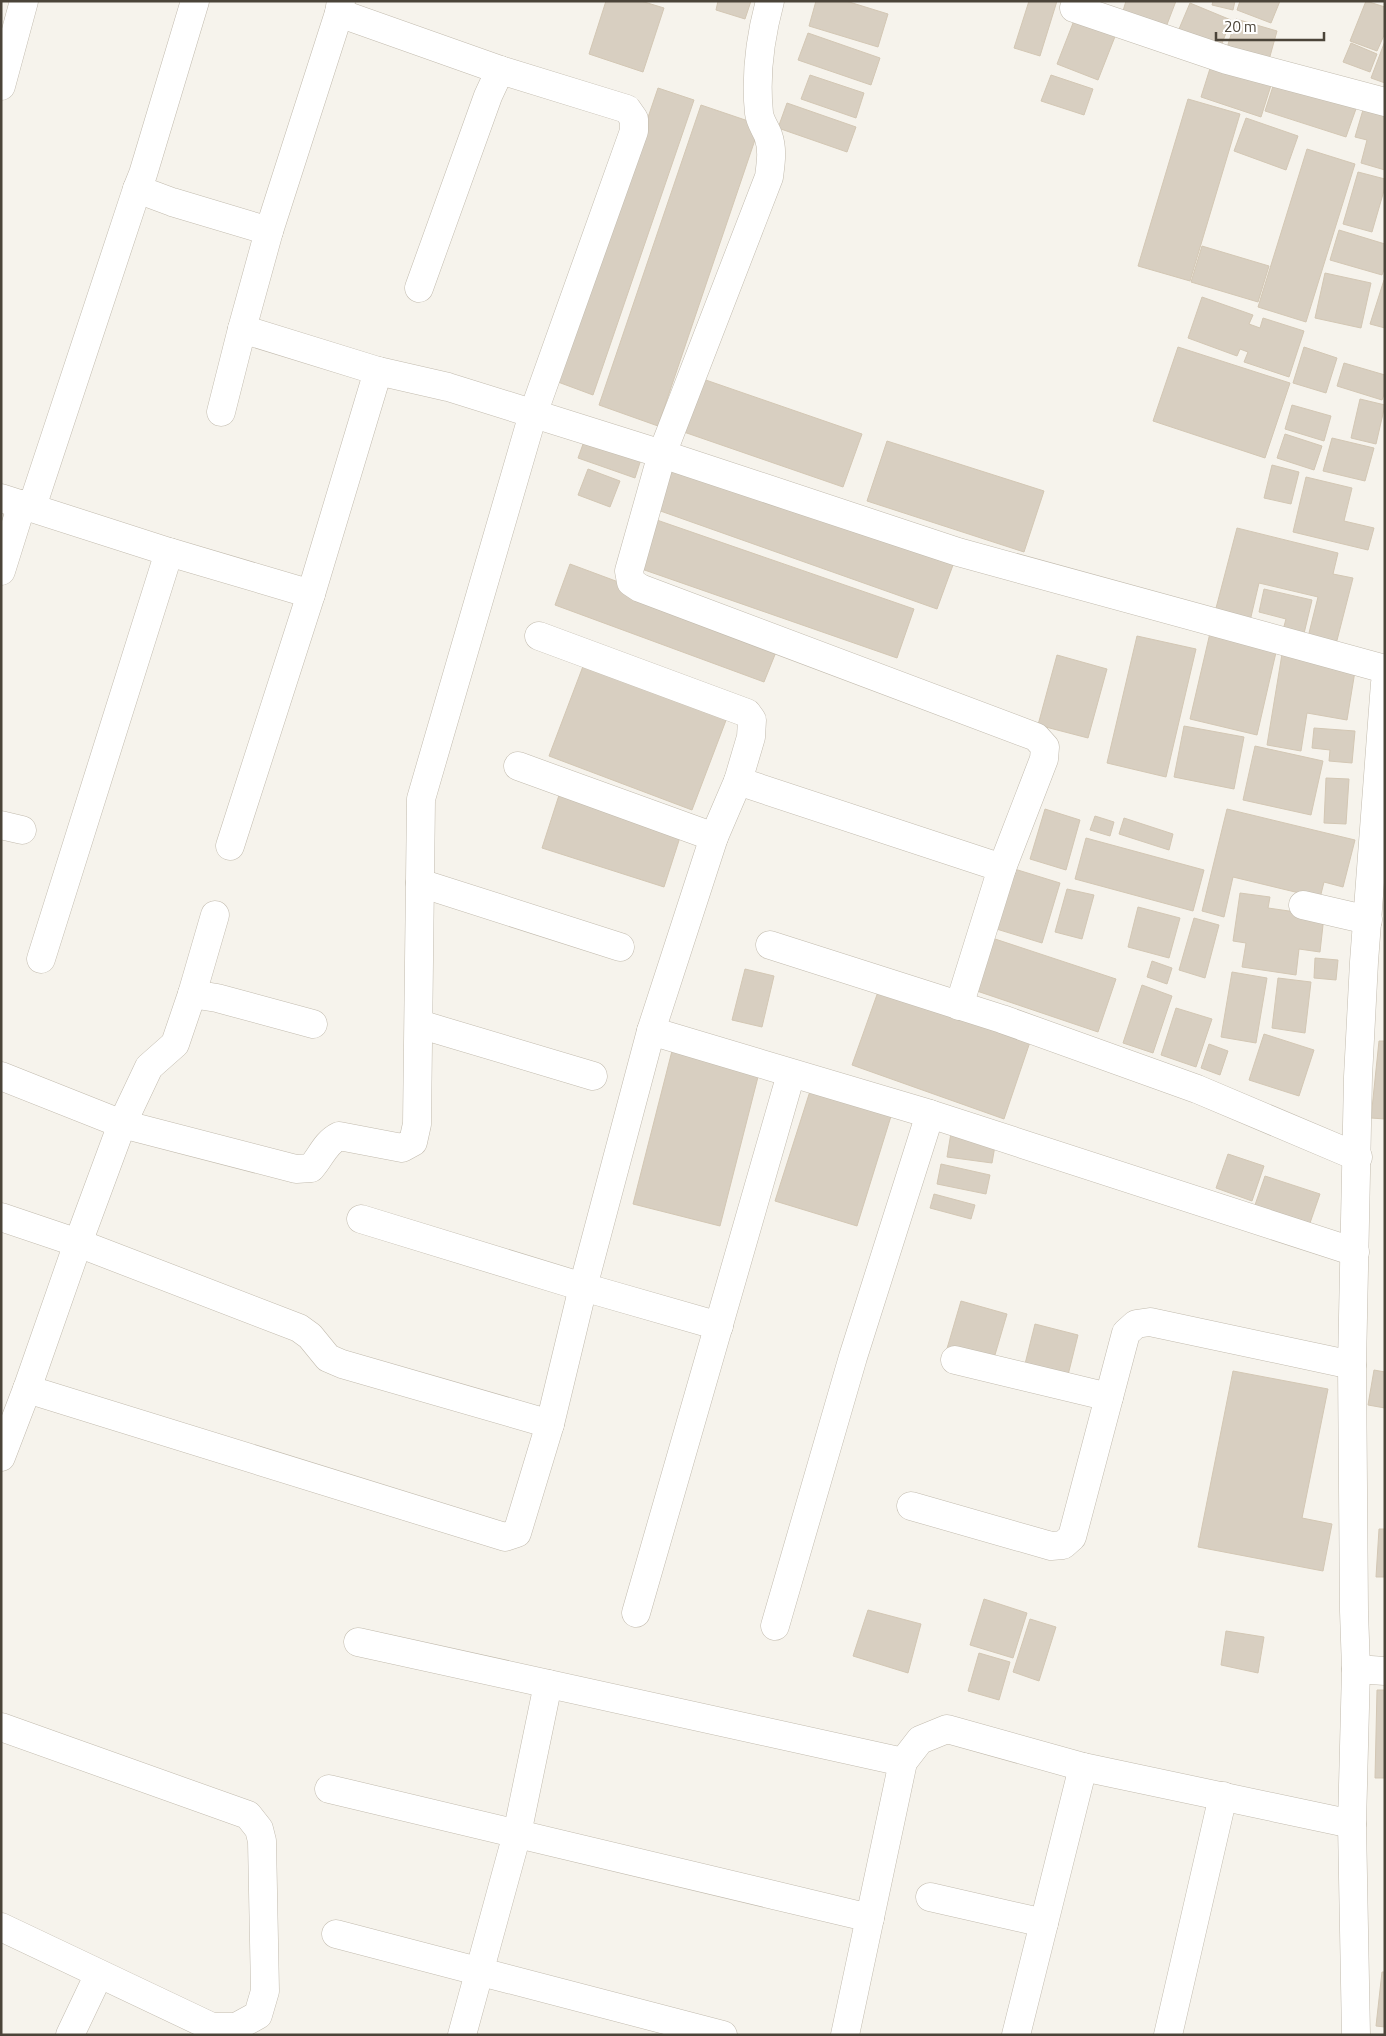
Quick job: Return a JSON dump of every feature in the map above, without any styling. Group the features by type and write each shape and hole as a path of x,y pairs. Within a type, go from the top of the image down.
{"street":[{"path":"1,86 24,1"},
{"path":"1,572 19,503 143,174 195,1"},
{"path":"770,1 763,28 758,68 759,115 768,136 772,157 769,177 662,454 628,571 631,582 640,588 1036,736 1045,747 1044,759 1002,868 960,1006"},
{"path":"1,1076 122,1124 296,1169 311,1168 329,1141 339,1136 402,1148 413,1142 418,1124 421,799 532,414 634,131 634,119 627,109 500,70 340,7 269,231 221,412"},
{"path":"1074,8 1104,10 1226,60 1385,102"},
{"path":"419,288 485,105 500,70"},
{"path":"137,189 172,202 269,231"},
{"path":"242,329 378,371 448,387 662,454 958,552 1385,669"},
{"path":"230,846 311,594 378,371"},
{"path":"19,503 170,552 311,594"},
{"path":"41,959 170,552"},
{"path":"27,1389 504,1537 517,1533 550,1424 583,1287 651,1031 714,837 738,781 751,736 752,720 747,713 539,636"},
{"path":"1356,2035 1352,1824 1356,1669 1352,1365 1358,1157 1358,1077 1374,963 1368,920 1385,683"},
{"path":"518,766 714,837"},
{"path":"738,781 1002,868"},
{"path":"420,883 620,947"},
{"path":"1304,905 1368,920"},
{"path":"1,1457 122,1124 149,1067 175,1044 215,915"},
{"path":"770,945 1002,1019 1197,1089 1358,1157"},
{"path":"192,994 216,998 312,1024"},
{"path":"419,1024 593,1076"},
{"path":"651,1031 930,1114 1355,1252"},
{"path":"636,1613 791,1074"},
{"path":"775,1626 853,1356 930,1114"},
{"path":"1,1217 78,1243 299,1328 310,1336 328,1358 342,1364 550,1424"},
{"path":"362,1219 583,1287 719,1326"},
{"path":"910,1506 1051,1546 1063,1544 1072,1537 1126,1333 1136,1324 1150,1322 1352,1365"},
{"path":"955,1360 1109,1397"},
{"path":"358,1642 903,1762"},
{"path":"1356,1669 1385,1671"},
{"path":"462,2035 517,1834 548,1684"},
{"path":"1,1727 248,1816 259,1829 262,1841 265,1992 258,2015 236,2027 212,2027 1,1927"},
{"path":"845,2035 903,1762 920,1740 947,1729 1084,1767 1352,1824"},
{"path":"1016,2035 1084,1767"},
{"path":"329,1789 870,1918"},
{"path":"1168,2035 1223,1796"},
{"path":"930,1897 1044,1924"},
{"path":"336,1934 723,2035"},
{"path":"70,2035 99,1974"}],"building":[{"path":"606,1 641,1 664,8 643,72 589,54"},
{"path":"718,1 751,1 745,19 716,10"},
{"path":"816,1 846,1 888,14 878,47 809,26"},
{"path":"1029,1 1057,1 1040,56 1014,48"},
{"path":"1126,1 1176,1 1166,27 1123,11"},
{"path":"1213,1 1235,1 1233,10 1212,5"},
{"path":"1240,1 1280,1 1271,23 1237,10"},
{"path":"1366,1 1385,7 1385,33 1377,51 1350,41"},
{"path":"1190,3 1231,20 1221,46 1179,29"},
{"path":"1075,18 1116,34 1098,80 1057,64"},
{"path":"1236,19 1277,31 1267,67 1225,54"},
{"path":"808,33 880,58 871,85 798,60"},
{"path":"1385,41 1385,83 1371,78"},
{"path":"1351,43 1377,54 1370,72 1343,62"},
{"path":"1213,59 1273,79 1261,117 1201,97"},
{"path":"810,75 864,93 856,118 801,99"},
{"path":"1051,75 1093,89 1084,115 1041,101"},
{"path":"1275,80 1357,106 1346,137 1265,111"},
{"path":"658,88 694,100 593,395 558,382"},
{"path":"1188,99 1240,114 1190,281 1138,266"},
{"path":"787,103 856,127 847,152 778,128"},
{"path":"1365,103 1385,108 1385,170 1361,163 1367,140 1355,137"},
{"path":"701,105 760,125 658,426 599,405"},
{"path":"1246,118 1298,136 1286,170 1234,151"},
{"path":"1307,149 1355,164 1306,322 1258,307"},
{"path":"1358,172 1385,179 1385,187 1372,232 1343,224"},
{"path":"1339,230 1385,244 1385,267 1382,275 1330,260"},
{"path":"1202,246 1269,266 1258,302 1191,282"},
{"path":"1325,273 1371,283 1361,328 1315,318"},
{"path":"1385,280 1385,328 1370,324"},
{"path":"1202,297 1253,315 1249,324 1260,328 1263,318 1304,331 1289,377 1244,362 1248,352 1240,349 1237,356 1188,338"},
{"path":"1178,347 1290,383 1265,458 1153,421"},
{"path":"1304,347 1337,358 1326,393 1293,383"},
{"path":"1344,363 1385,375 1385,392 1382,400 1337,386"},
{"path":"697,377 862,434 843,487 678,430"},
{"path":"1360,399 1385,405 1376,444 1351,438"},
{"path":"1292,405 1331,416 1324,441 1285,429"},
{"path":"587,433 643,453 635,478 578,458"},
{"path":"1285,434 1322,446 1314,470 1277,458"},
{"path":"1332,438 1374,448 1365,481 1323,471"},
{"path":"887,441 1044,491 1024,552 867,501"},
{"path":"668,463 953,565 937,609 652,508"},
{"path":"1272,465 1299,472 1291,504 1264,498"},
{"path":"588,469 620,481 610,507 578,495"},
{"path":"1306,477 1352,488 1344,521 1374,528 1368,550 1293,532"},
{"path":"651,518 914,609 897,658 633,566"},
{"path":"1237,528 1338,553 1333,574 1353,578 1334,652 1306,645 1318,597 1259,583 1250,621 1215,612"},
{"path":"570,564 780,642 764,682 555,605"},
{"path":"1264,589 1312,600 1302,642 1281,637 1286,619 1259,612"},
{"path":"1210,633 1277,648 1257,735 1190,719"},
{"path":"1137,636 1196,649 1166,777 1107,763"},
{"path":"1283,648 1356,665 1347,720 1307,713 1301,751 1267,745"},
{"path":"1057,655 1107,669 1088,738 1038,725"},
{"path":"585,661 728,715 692,810 549,756"},
{"path":"1184,726 1244,737 1234,789 1174,777"},
{"path":"1314,728 1355,731 1352,763 1329,761 1330,750 1312,748"},
{"path":"1255,746 1323,761 1311,815 1243,800"},
{"path":"1326,778 1349,779 1346,824 1324,823"},
{"path":"561,789 683,828 664,887 542,848"},
{"path":"1045,809 1080,820 1066,870 1030,859"},
{"path":"1227,809 1355,840 1343,887 1324,882 1320,898 1233,877 1224,917 1202,911"},
{"path":"1095,816 1114,822 1110,836 1090,830"},
{"path":"1124,818 1173,834 1169,850 1119,834"},
{"path":"1086,838 1204,870 1193,911 1075,879"},
{"path":"1008,867 1060,883 1042,943 990,927"},
{"path":"1067,889 1094,895 1082,939 1055,932"},
{"path":"1240,893 1270,897 1268,908 1324,916 1320,952 1299,949 1296,975 1242,967 1246,943 1233,941"},
{"path":"1138,907 1180,918 1169,958 1128,947"},
{"path":"1194,918 1219,925 1205,978 1179,970"},
{"path":"986,936 1116,979 1098,1032 968,988"},
{"path":"1315,958 1338,960 1336,980 1314,978"},
{"path":"1152,961 1172,968 1167,984 1147,977"},
{"path":"745,969 774,976 762,1027 732,1020"},
{"path":"1232,972 1267,978 1256,1043 1221,1037"},
{"path":"1278,978 1311,982 1305,1033 1272,1028"},
{"path":"1142,985 1172,996 1153,1053 1123,1043"},
{"path":"879,989 1030,1042 1004,1119 852,1065"},
{"path":"1176,1008 1212,1019 1196,1067 1161,1055"},
{"path":"1264,1034 1314,1050 1299,1096 1249,1080"},
{"path":"1379,1041 1385,1041 1385,1119 1371,1118"},
{"path":"1209,1044 1228,1051 1220,1075 1201,1068"},
{"path":"673,1047 760,1069 720,1226 633,1204"},
{"path":"811,1088 892,1113 857,1226 775,1201"},
{"path":"951,1133 996,1140 992,1163 947,1157"},
{"path":"1228,1154 1264,1166 1252,1201 1216,1188"},
{"path":"941,1164 990,1175 986,1194 937,1184"},
{"path":"1265,1176 1320,1194 1310,1223 1255,1205"},
{"path":"934,1194 975,1205 971,1219 930,1208"},
{"path":"961,1301 1007,1314 992,1365 946,1352"},
{"path":"1035,1324 1078,1335 1067,1379 1024,1368"},
{"path":"1374,1370 1385,1372 1385,1408 1368,1405"},
{"path":"1233,1371 1328,1389 1302,1518 1332,1524 1323,1571 1198,1547"},
{"path":"1379,1529 1385,1529 1385,1577 1376,1577"},
{"path":"984,1599 1027,1613 1013,1658 970,1645"},
{"path":"868,1610 921,1624 908,1673 853,1656"},
{"path":"1030,1619 1056,1627 1039,1681 1013,1672"},
{"path":"1226,1631 1264,1637 1258,1673 1221,1665"},
{"path":"979,1653 1010,1662 999,1700 968,1691"},
{"path":"1377,1690 1385,1690 1385,1778 1375,1778"},
{"path":"1382,1972 1385,1972 1385,2027 1376,2026"}]}
